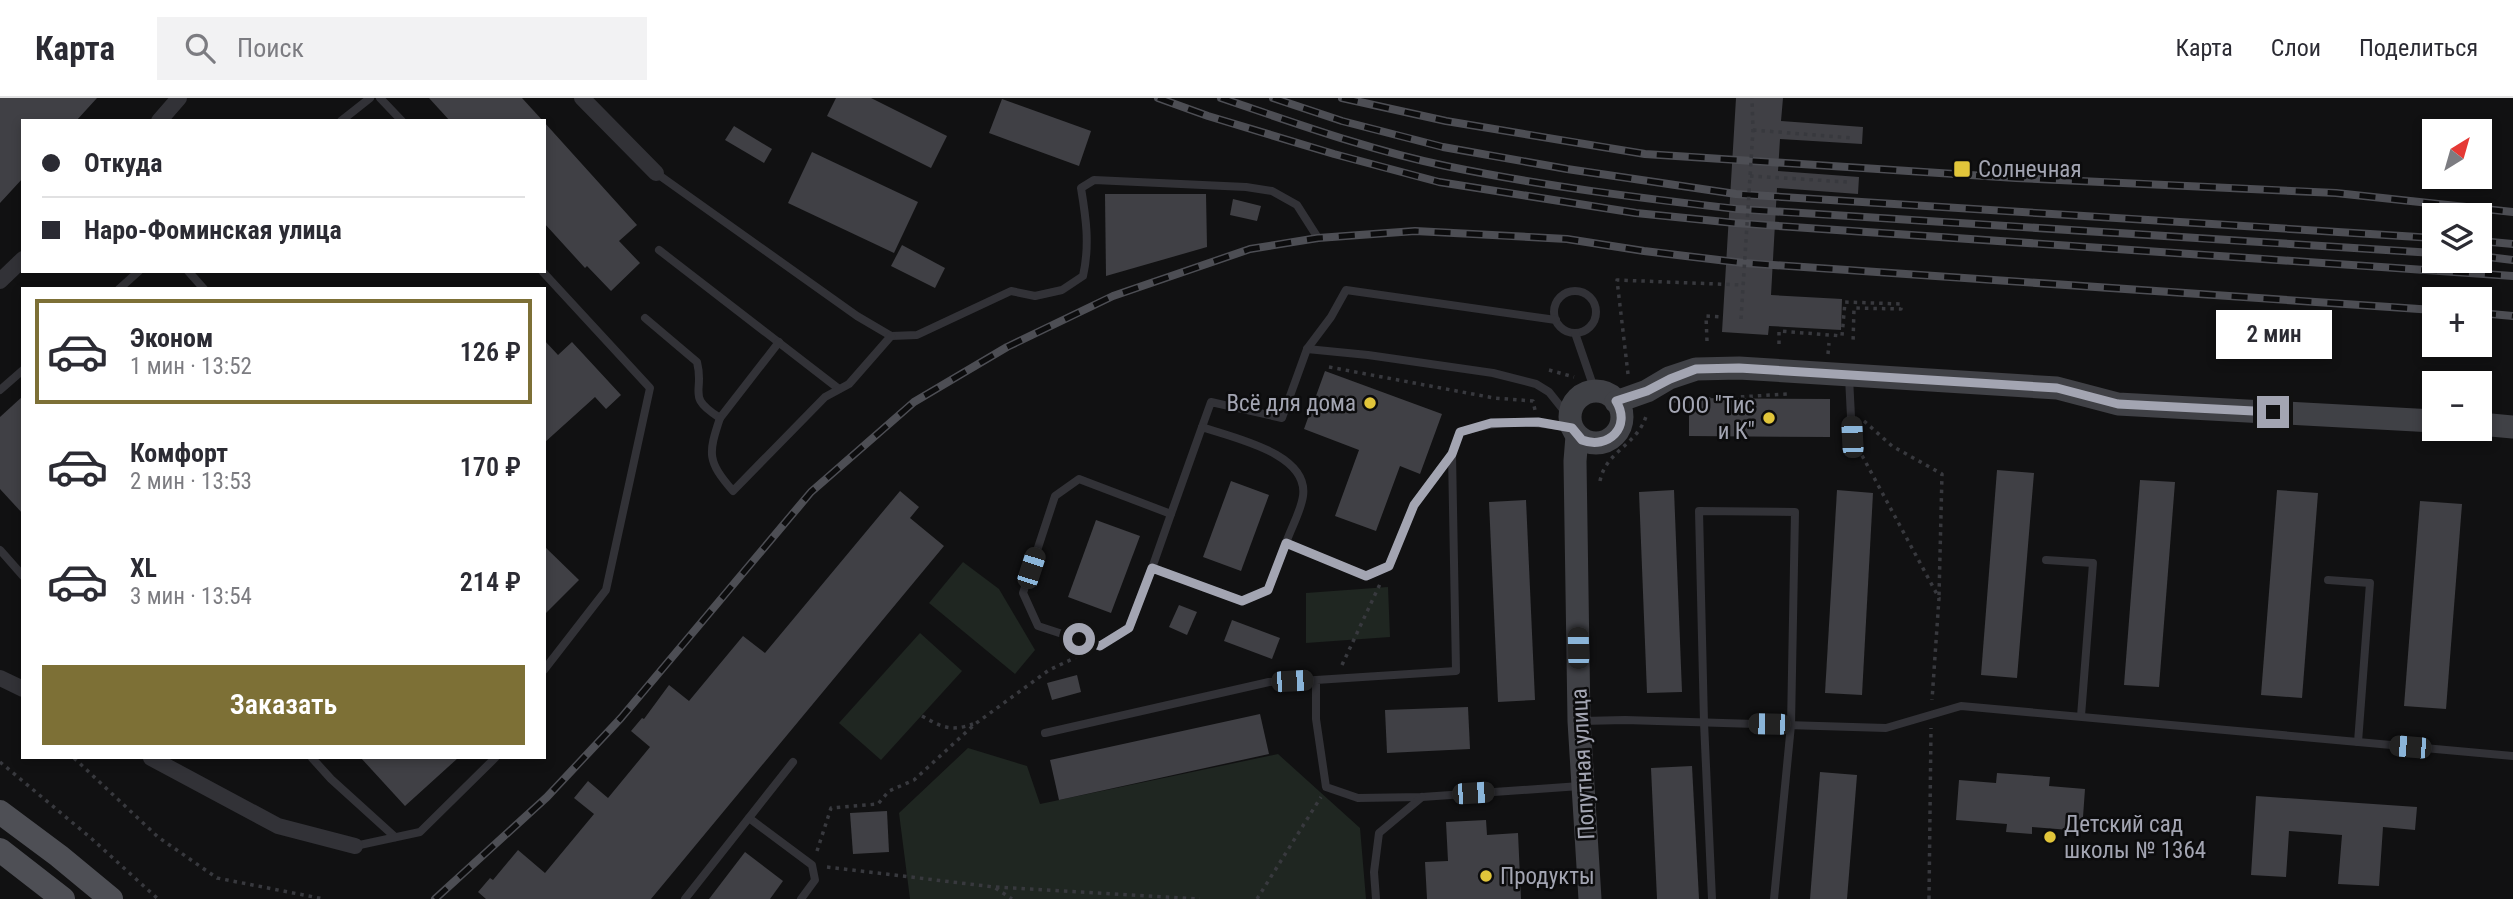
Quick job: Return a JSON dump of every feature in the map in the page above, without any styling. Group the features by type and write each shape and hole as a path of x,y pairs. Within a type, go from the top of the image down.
{"main road":[{"path":"0,812 111,899"},
{"path":"0,850 62,899"}],"street":[{"path":"161,119 179,98"},
{"path":"582,98 656,173"},
{"path":"0,281 21,261"},
{"path":"1616,401 1647,391 1696,369 1739,368 2057,388 2118,404 2422,420"},
{"path":"1574,461 1614,436 1621,424 1621,410 1609,394 1595,391 1582,394 1570,410 1572,427 1589,443 1602,443"},
{"path":"2492,425 2513,427"},
{"name":"Попутная улица","path":"1572,427 1579,721 1590,899"},
{"path":"0,678 21,689"},
{"path":"153,759 278,826 355,846"}],"lane":[{"path":"344,119 370,98"},
{"path":"380,98 400,119"},
{"path":"656,173 857,316 891,336 917,335 1011,291 1035,296 1062,290 1083,276 1088,257 1088,229 1081,188 1094,180 1246,187 1272,191 1297,205 1318,238"},
{"path":"659,250 839,389"},
{"path":"121,287 137,273"},
{"path":"190,273 202,287"},
{"path":"544,273 650,388 606,590 546,665"},
{"path":"1171,514 1079,479 1055,496 1023,593 1038,626 1100,646 1129,628 1152,568 1211,402 1282,418 1307,349 1331,317 1346,290 1556,320"},
{"path":"1573,292 1588,296 1594,304 1594,320 1587,329 1575,333 1562,328 1556,320 1556,304 1563,295 1573,292"},
{"path":"645,318 697,362 700,373 697,393 703,407 720,418"},
{"path":"1575,333 1595,391"},
{"path":"779,342 720,418 710,449 719,475 733,491 824,397 849,383 891,336"},
{"path":"1307,349 1493,373 1536,384 1549,393 1572,427"},
{"path":"0,390 21,372"},
{"path":"1849,374 1852,437"},
{"path":"1286,543 1366,576 1389,566 1414,505 1452,454 1460,432 1491,423 1538,422 1572,427"},
{"path":"1152,568 1242,601 1268,590 1286,543 1303,495 1299,473 1282,456 1202,427"},
{"path":"1045,733 1269,682 1456,671 1452,454"},
{"path":"1712,899 1699,511 1795,512 1791,725 1774,899"},
{"path":"0,550 21,574"},
{"path":"2046,561 2094,563 2081,716"},
{"path":"2328,580 2370,583 2358,742"},
{"path":"1316,680 1316,719 1326,788 1358,798 1422,797 1582,786"},
{"path":"1579,721 1886,728 1961,706 2513,756"},
{"path":"313,759 395,837"},
{"path":"355,846 420,832 494,759"},
{"path":"685,899 793,762"},
{"path":"1376,899 1374,872 1379,833 1422,797"},
{"path":"749,818 813,865 815,880 801,899"}],"path":[{"path":"1741,319 1753,130 1752,98"},
{"path":"1753,130 1852,138"},
{"path":"1750,176 1848,182"},
{"path":"1628,374 1616,281 1742,285"},
{"path":"1779,344 1779,331 1830,332 1842,337 1845,302 1901,304 1901,309 1854,308 1853,344"},
{"path":"1707,341 1706,316 1723,317"},
{"path":"1828,354 1829,343"},
{"path":"1303,362 1494,398 1533,401 1538,422"},
{"path":"1549,370 1574,377"},
{"path":"1668,401 1800,393"},
{"path":"1600,481 1602,470 1610,458 1637,436 1648,409"},
{"path":"1861,418 1892,446 1942,474 1939,598 1931,715 1929,899"},
{"path":"1852,437 1939,598"},
{"path":"1336,679 1389,566"},
{"path":"1100,646 1049,670 975,724 914,780 889,791 878,804 831,808 813,865 994,887 1200,899"},
{"path":"922,716 944,728 960,729 975,724"},
{"path":"75,759 158,837 217,878 324,899"},
{"path":"0,762 158,899"},
{"path":"1257,899 1326,788"},
{"path":"994,887 1012,899"}],"shaded area":[{"path":"963,562 999,589 1035,650 1015,674 929,603"},
{"path":"1388,587 1390,637 1306,643 1306,593"},
{"path":"920,633 962,671 881,760 839,723"},
{"path":"968,748 1027,766 1040,804 1278,754 1360,828 1366,899 910,899 899,813"}],"building":[{"path":"0,98 97,98 78,119 21,119 21,180 0,203"},
{"path":"429,98 522,98 541,119 448,119"},
{"path":"836,98 871,98 947,136 931,168 827,116"},
{"path":"1736,98 1783,98 1781,121 1863,127 1862,144 1780,139 1778,171 1859,177 1858,194 1777,188 1771,295 1842,299 1841,330 1769,326 1768,335 1722,332"},
{"path":"1002,99 1091,131 1079,166 989,133"},
{"path":"546,124 637,225 619,241 640,263 611,291 587,266 585,268 546,225"},
{"path":"734,126 772,149 764,163 725,140"},
{"path":"812,152 918,202 894,253 788,203"},
{"path":"1105,194 1206,194 1207,247 1106,276"},
{"path":"1233,199 1261,206 1257,221 1230,215"},
{"path":"902,245 945,268 935,288 891,266"},
{"path":"546,342 558,355 572,342 621,395 606,409 595,397 546,441"},
{"path":"1325,371 1442,414 1420,474 1400,466 1376,531 1335,516 1359,450 1304,429"},
{"path":"21,398 21,512 0,489 0,417"},
{"path":"1689,398 1830,399 1830,437 1689,436"},
{"path":"1997,470 2034,473 2017,678 1981,675"},
{"path":"2140,480 2175,482 2159,687 2124,685"},
{"path":"1231,481 1269,495 1241,571 1203,557"},
{"path":"1674,490 1682,692 1647,693 1639,492"},
{"path":"1837,490 1873,493 1862,695 1825,693"},
{"path":"2277,490 2318,493 2302,698 2261,695"},
{"path":"900,491 919,507 910,518 944,546 651,899 486,899 478,892 490,878 493,880 518,850 545,873 594,814 574,798 588,781 608,798 650,747 631,731 644,719 669,685 689,701 743,636 765,653"},
{"path":"1526,500 1535,700 1498,702 1489,502"},
{"path":"2420,501 2462,504 2446,709 2404,706"},
{"path":"1096,520 1140,536 1111,613 1068,597"},
{"path":"546,548 579,580 546,613"},
{"path":"1179,605 1197,612 1187,635 1169,627"},
{"path":"1232,620 1280,638 1272,659 1224,641"},
{"path":"1077,675 1081,692 1052,700 1047,683"},
{"path":"1468,707 1470,749 1387,753 1385,710"},
{"path":"1260,714 1269,754 1059,800 1050,760"},
{"path":"362,759 457,759 405,806"},
{"path":"1692,766 1699,899 1657,899 1651,768"},
{"path":"1820,772 1857,775 1847,899 1810,899"},
{"path":"1997,773 2050,777 2049,786 2085,789 2082,831 2032,827 2032,834 2006,832 2007,824 1956,820 1959,780 1996,783"},
{"path":"2256,796 2417,807 2415,830 2383,827 2379,886 2338,884 2342,835 2289,831 2286,877 2251,875"},
{"path":"887,811 889,852 853,854 850,813"},
{"path":"1486,820 1487,835 1518,833 1521,899 1427,899 1425,862 1448,861 1446,822"},
{"path":"745,852 783,881 770,899 709,899"}],"railway":[{"path":"1158,98 1334,154 1439,182 1636,213 1735,223 2513,276"},
{"path":"1221,98 1417,160 1518,180 1627,196 1737,209 2422,252"},
{"path":"1273,98 1342,121 1443,147 1736,194 2422,237"},
{"path":"1342,98 1446,121 1645,154 2016,178 2336,193 2513,212"},
{"path":"435,899 547,797 621,718 811,492 914,402 1007,347 1113,296 1250,249 1318,238 1415,231 1567,239 1744,263 2422,309"},
{"path":"2492,242 2513,244"},
{"path":"2492,257 2513,260"},
{"path":"2492,314 2513,316"}],"place":[{"name":"Солнечная","path":"1962,169"},
{"name":"Всё для дома","path":"1370,403"},
{"name":"ООО \"Тис и К\"","path":"1769,418"},
{"name":"Детский сад школы № 1364","path":"2050,837"},
{"name":"Продукты","path":"1486,876"}],"route":[{"path":"1079,639 1100,646 1129,628 1152,568 1242,601 1268,590 1286,543 1366,576 1389,566 1414,505 1452,454 1460,432 1491,423 1538,422 1572,428 1582,440 1602,443 1619,430 1622,417 1616,401 1647,391 1696,369 1761,369 2057,388 2118,404 2273,412"}]}
